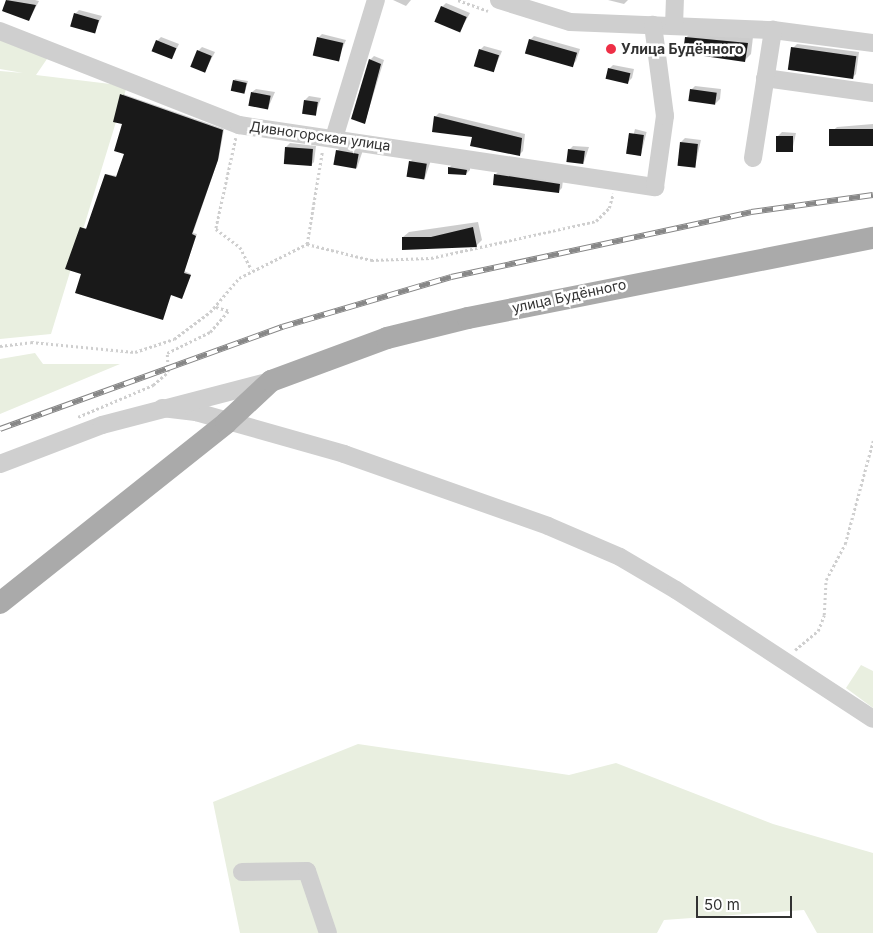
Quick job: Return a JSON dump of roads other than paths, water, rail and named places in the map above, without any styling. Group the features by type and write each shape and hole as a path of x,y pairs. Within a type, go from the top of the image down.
{"main road":[{"name":"улица Будённого","path":"271,381 386,338 468,318 873,238"},
{"path":"0,603 226,423 271,381"}],"street":[{"path":"330,138 376,0"},
{"path":"499,0 570,22 773,30 873,43"},
{"path":"674,26 675,0"},
{"name":"Дивногорская улица","path":"0,31 239,126 330,138 617,183 655,187 665,116 653,26"},
{"path":"753,158 773,30"},
{"path":"765,78 873,93"},
{"path":"0,464 102,425 271,381"},
{"path":"162,408 196,412 226,423 413,475 548,526 620,558 873,719"},
{"path":"242,872 307,871 328,933"}],"railway":[{"path":"0,429 282,327 451,277 751,212 873,195"}],"place":[{"name":"Улица Будённого","path":"611,49"}]}
